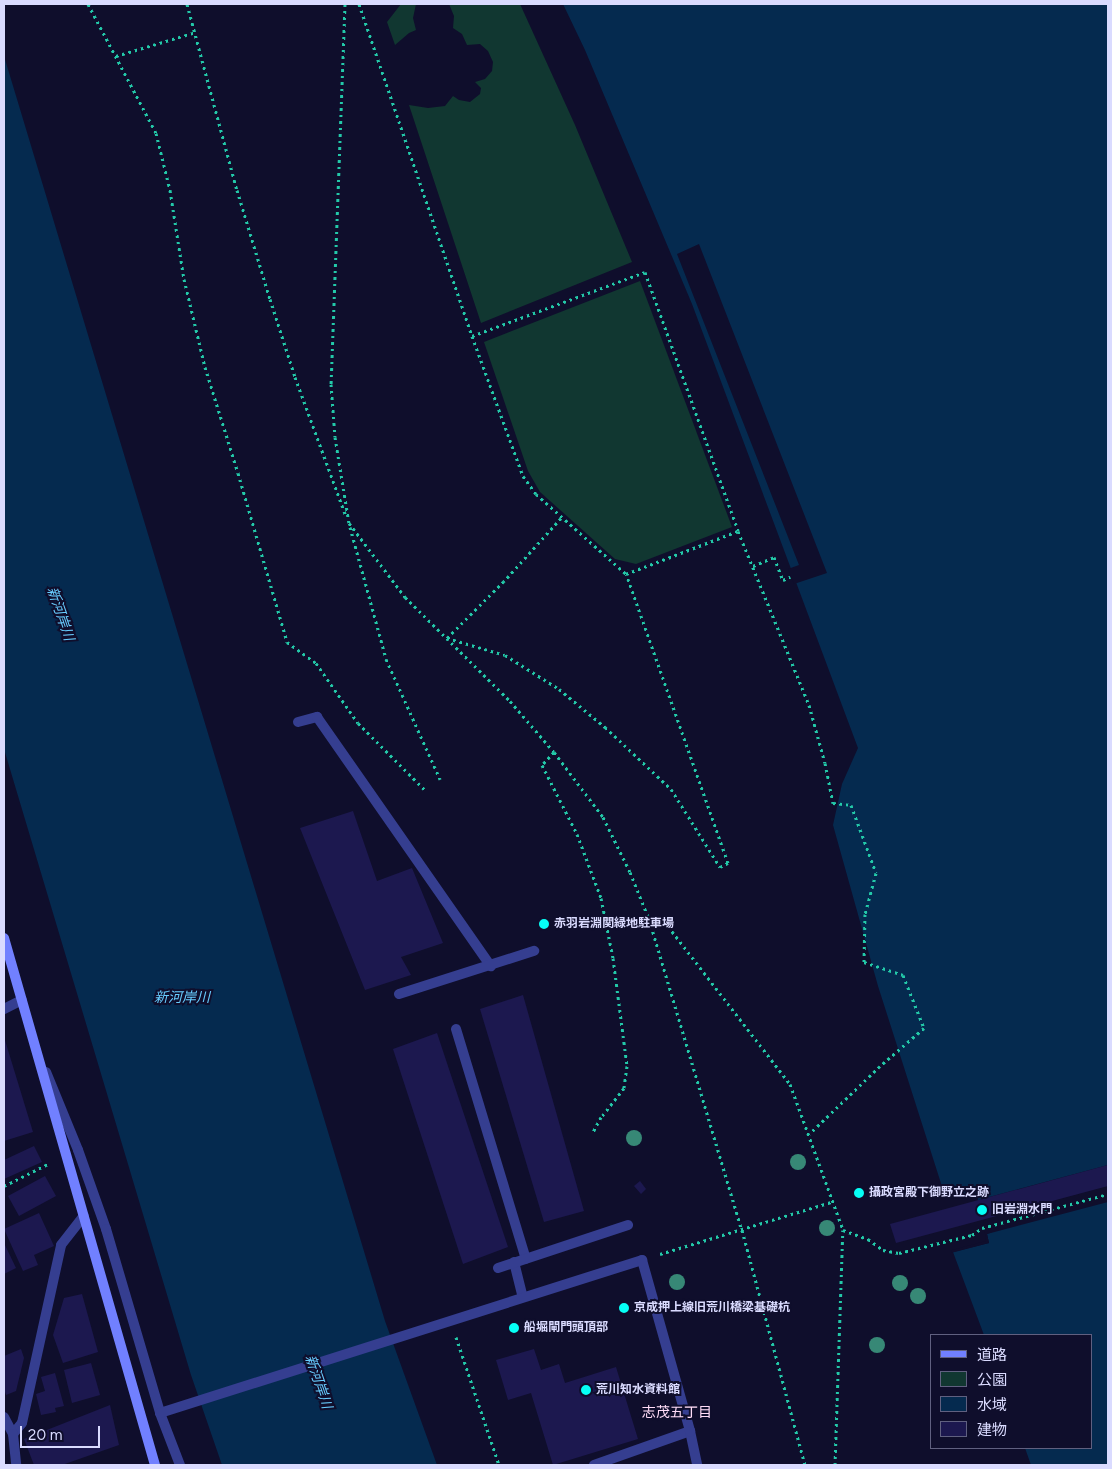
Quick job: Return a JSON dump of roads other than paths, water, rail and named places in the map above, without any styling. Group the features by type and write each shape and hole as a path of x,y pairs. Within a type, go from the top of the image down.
{"street":[{"path":"298,722 317,716 491,966"},
{"path":"4,938 38,1051 155,1465"},
{"path":"399,994 534,951"},
{"path":"4,1009 22,1000"},
{"path":"456,1029 526,1259"},
{"path":"38,1051 78,1150 106,1229 160,1413 180,1465"},
{"path":"13,1434 22,1423 61,1245 84,1216"},
{"path":"498,1268 628,1226"},
{"path":"160,1413 642,1260 690,1431 697,1465"},
{"path":"514,1262 523,1297"},
{"path":"4,1417 13,1434 16,1465"},
{"path":"594,1465 690,1431"}],"water":[{"path":"563,4 1108,4 1108,1165 978,1200 976,1193 946,1199 878,986 833,825 842,784 858,748 692,304 585,50"},
{"name":"新河岸川","path":"4,56 385,1321 437,1465 222,1465 191,1375 4,749"},
{"path":"1108,1186 1108,1465 1031,1465 1025,1449 1092,1449 1092,1334 984,1334 953,1252 989,1243 987,1234"}],"place":[{"name":"赤羽岩淵関緑地駐車場","path":"544,924"},
{"name":"攝政宮殿下御野立之跡","path":"859,1193"},
{"name":"旧岩淵水門","path":"982,1210"},
{"name":"京成押上線旧荒川橋梁基礎杭","path":"624,1308"},
{"name":"船堀閘門頭頂部","path":"514,1328"},
{"name":"荒川知水資料館","path":"586,1390"}],"district":[{"name":"志茂五丁目","path":"677,1413"}]}
